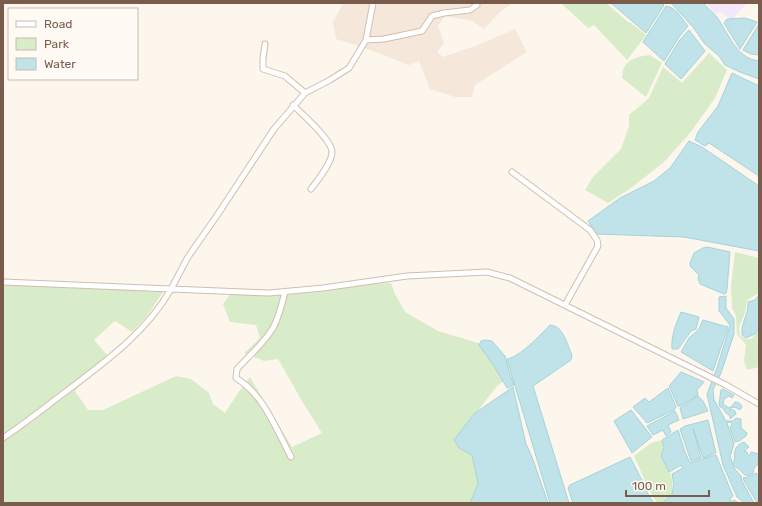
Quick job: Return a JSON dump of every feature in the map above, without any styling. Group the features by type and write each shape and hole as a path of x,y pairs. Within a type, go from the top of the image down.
{"street":[{"path":"3,438 104,363 146,324 164,301 188,258 274,129 305,92 330,80 349,68 366,40 373,3"},
{"path":"366,40 398,36 422,30 432,16 470,10 477,5 476,3"},
{"path":"265,44 263,69 285,76 305,92"},
{"path":"293,106 326,138 330,143 332,152 331,160 311,189"},
{"path":"512,172 590,230 597,240 598,246 565,305"},
{"path":"3,282 269,293 323,288 407,276 487,272 510,278 726,385 759,404"},
{"path":"285,292 274,327 269,335 237,369 236,378 253,390 261,401 291,457"}],"shaded area":[{"path":"343,3 513,3 500,12 484,29 472,21 445,16 438,26 444,43 437,52 443,57 475,46 515,29 527,52 475,85 472,97 455,97 430,89 419,61 409,65 368,49 336,39 333,22"},
{"path":"706,3 747,3 732,20 720,12 715,14"}],"green space":[{"path":"561,3 606,3 646,35 627,60 594,25 588,28"},
{"path":"709,53 727,70 715,98 690,133 664,162 631,188 608,203 585,190 593,177 621,149 629,126 629,115 649,98 663,67 682,83"},
{"path":"650,55 662,63 646,97 622,78 623,69 628,62 639,57"},
{"path":"735,252 759,258 759,295 757,294 747,300 745,313 739,327 740,336 746,339 751,339 759,331 759,367 747,370 744,361 746,345 737,334 736,316 732,308 731,286"},
{"path":"391,283 405,312 438,331 485,345 505,380 497,386 455,440 459,448 472,455 478,480 470,503 3,503 3,285 80,287 163,292 147,316 132,332 115,321 94,340 107,355 98,367 75,391 88,410 103,410 176,376 191,379 209,393 213,404 225,413 250,377 292,447 322,433 278,359 264,361 244,353 260,338 256,325 230,322 223,304 232,292"},
{"path":"662,440 664,447 661,456 671,474 673,489 672,495 662,503 657,503 647,486 634,456 651,443"}],"water":[{"path":"611,3 661,3 664,5 646,33"},
{"path":"671,3 703,3 716,16 738,50 751,59 759,61 759,79 725,65 719,56 704,43 693,27"},
{"path":"666,6 676,11 688,26 679,37 664,61 643,42"},
{"path":"745,18 757,22 740,49 724,23 727,19"},
{"path":"759,24 759,55 751,54 743,50"},
{"path":"689,30 705,51 681,79 665,64 679,41"},
{"path":"732,73 759,86 759,176 709,143 705,146 695,140 698,132 718,106"},
{"path":"689,141 702,147 759,186 759,251 684,237 596,234 588,221 620,198 654,181 670,168"},
{"path":"707,247 730,252 727,289 726,293 724,294 700,284 698,279 699,275 690,266 694,253"},
{"path":"726,296 726,308 734,319 734,334 721,373 713,390 714,400 726,421 733,421 736,418 741,419 741,428 747,433 746,436 735,442 730,427 732,423 727,423 734,444 730,456 733,465 735,449 744,442 749,447 744,451 747,452 748,455 750,455 751,452 759,454 758,464 754,468 753,473 747,476 736,467 733,467 741,476 742,481 754,503 744,503 737,497 723,465 707,394 717,368 730,325 719,311 719,297"},
{"path":"758,296 759,329 755,334 746,338 742,335 742,330 748,302 755,300"},
{"path":"681,312 699,317 696,329 691,331 678,349 672,349 673,334"},
{"path":"703,320 728,327 713,371 681,352 689,338 699,329"},
{"path":"550,325 555,326 562,332 572,355 571,360 533,386 569,503 550,503 507,359 524,350"},
{"path":"481,341 492,341 505,356 514,385 507,388 479,345"},
{"path":"681,372 704,382 697,390 698,395 678,406 669,386"},
{"path":"513,387 526,444 548,503 470,503 478,483 472,455 459,448 454,440 475,413"},
{"path":"668,388 676,407 674,410 647,423 633,407 645,398 649,402"},
{"path":"723,389 734,395 732,398 729,396 724,399 723,404 729,408 736,402 740,403 742,407 740,410 735,407 730,409 735,411 736,414 730,419 730,416 722,407 720,407 719,404 721,390"},
{"path":"698,396 703,401 708,411 683,419 680,408"},
{"path":"631,410 652,437 632,453 614,421"},
{"path":"675,411 679,420 668,425 671,432 666,436 663,430 653,435 647,426"},
{"path":"708,420 716,453 703,458 693,428 701,458 691,461 680,429 685,426"},
{"path":"678,430 690,463 716,455 733,496 730,499 731,502 734,500 739,503 662,503 672,495 674,484 672,474 683,468 681,465 669,472 661,456 664,447 662,440"},
{"path":"630,457 654,503 573,503 568,488 570,485"},
{"path":"756,473 759,475 759,503 756,501 743,479 744,477 746,478"}]}
